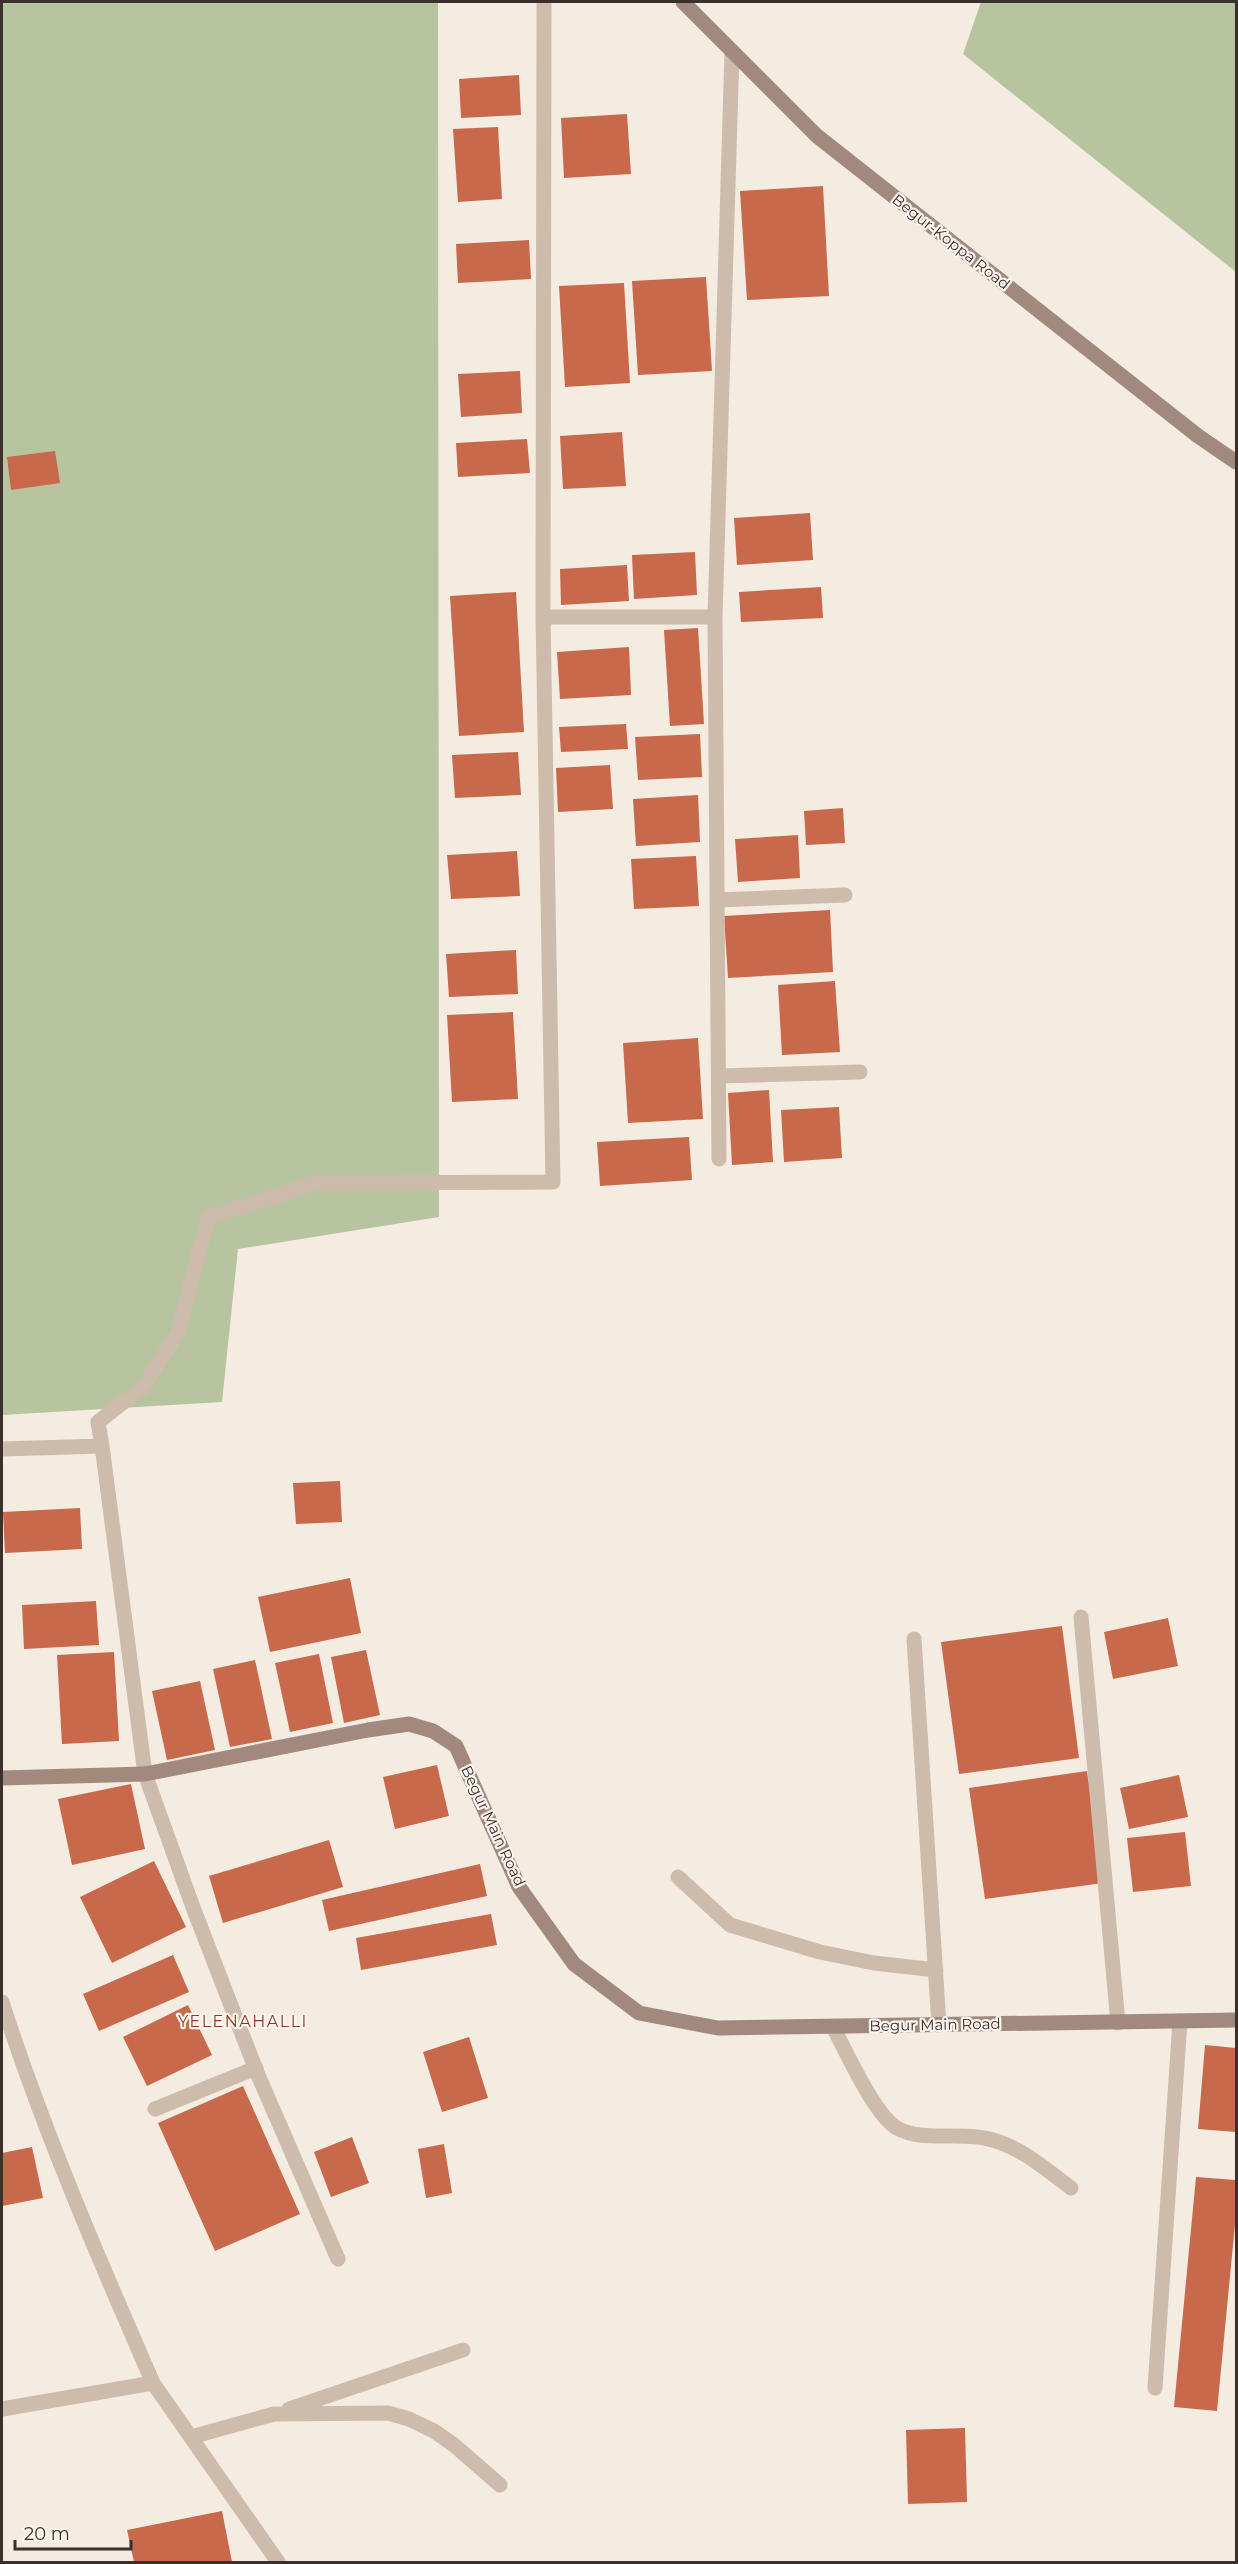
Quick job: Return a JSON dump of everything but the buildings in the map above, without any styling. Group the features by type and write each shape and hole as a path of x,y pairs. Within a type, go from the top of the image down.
{"street":[{"path":"338,2259 256,2068 194,1910 145,1774 98,1422 143,1388 178,1333 208,1217 317,1183 554,1182 543,617 544,2"},
{"name":"Begur-Koppa Road","path":"683,2 817,136 1198,436 1236,462"},
{"path":"719,1159 715,617 732,52"},
{"path":"543,617 715,617"},
{"path":"717,900 845,895"},
{"path":"719,1076 860,1072"},
{"path":"2,1449 102,1446"},
{"path":"1081,1617 1118,2023"},
{"path":"914,1639 939,2025"},
{"name":"Begur Main Road","path":"2,1778 145,1774 409,1724 433,1731 456,1746 519,1887 574,1964 639,2013 718,2028 1236,2020"},
{"path":"678,1877 730,1925 820,1952 873,1963 936,1970"},
{"path":"2,2002 30,2090 153,2383 278,2562"},
{"path":"1155,2388 1180,2021"},
{"path":"832,2027 879,2111 896,2128 915,2134 982,2137 1005,2143 1071,2188"},
{"path":"155,2109 256,2068"},
{"path":"191,2437 274,2414 463,2350"},
{"path":"2,2409 153,2383"},
{"path":"274,2414 388,2412 434,2431 454,2445 500,2485"}],"green space":[{"path":"2,2 438,2 439,1217 238,1249 222,1402 2,1415"},
{"path":"981,2 1236,2 1236,272 963,54"}],"district":[{"name":"YELENAHALLI","path":"243,2021"}]}
